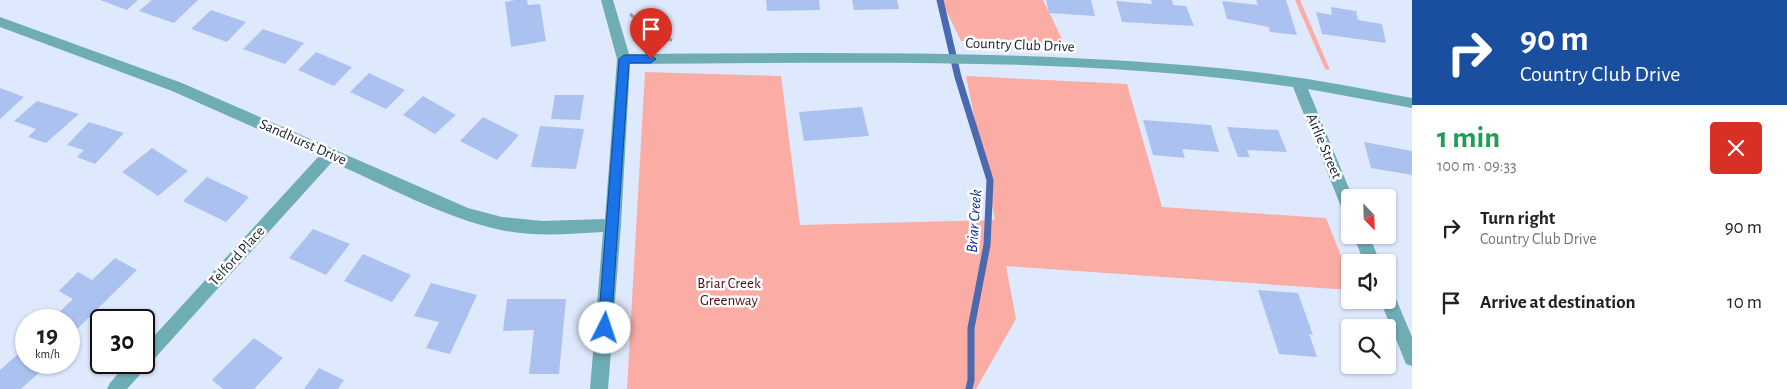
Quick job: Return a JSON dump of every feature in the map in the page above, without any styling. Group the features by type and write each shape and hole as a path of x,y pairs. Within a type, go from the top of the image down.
{"street":[{"path":"599,389 613,225 624,59 607,0"},
{"name":"Sandhurst Drive","path":"0,22 177,87 465,214 502,224 542,228 613,225"},
{"name":"Country Club Drive","path":"624,59 929,59 1161,68 1255,77 1412,103"},
{"name":"Airlie Street","path":"1298,83 1342,189"},
{"name":"Telford Place","path":"155,347 330,154"},
{"path":"1392,309 1412,358"},
{"path":"116,389 129,374"}],"path":[{"path":"625,8 644,26 679,44"}],"green space":[{"path":"941,0 1043,0 1065,45 961,41"},
{"path":"1295,0 1300,0 1330,70 1325,69"},
{"name":"Briar Creek Greenway","path":"645,72 781,76 800,225 995,220 966,76 1127,84 1162,207 1326,218 1341,256 1341,289 1006,266 1016,319 976,389 627,389"}],"building":[{"path":"100,0 138,0 127,10"},
{"path":"152,0 198,0 174,23 139,11"},
{"path":"527,0 528,5 540,4 546,41 511,47 505,2"},
{"path":"766,0 819,0 820,10 767,11"},
{"path":"852,0 897,0 899,9 854,10"},
{"path":"1046,0 1091,0 1095,16 1049,13"},
{"path":"1151,0 1172,0 1173,5 1186,6 1194,26 1122,22 1116,1 1152,4"},
{"path":"1256,0 1286,0 1297,35 1270,32 1269,27 1227,19 1222,1 1258,5"},
{"path":"1331,7 1356,11 1358,20 1382,24 1386,43 1322,34 1316,12 1332,15"},
{"path":"211,10 246,22 227,42 191,29"},
{"path":"263,29 304,43 285,64 243,49"},
{"path":"316,52 352,67 334,86 298,70"},
{"path":"369,73 405,90 386,109 350,92"},
{"path":"0,88 24,97 0,119"},
{"path":"555,95 584,95 580,120 551,119"},
{"path":"423,96 456,115 435,134 403,115"},
{"path":"37,101 79,114 46,143 28,137 36,129 14,121"},
{"path":"862,107 869,136 804,141 799,112"},
{"path":"483,117 519,135 497,160 460,141"},
{"path":"1143,120 1211,125 1219,152 1182,149 1185,158 1153,155"},
{"path":"89,122 124,133 95,164 77,157 84,150 67,145"},
{"path":"540,126 584,129 576,169 531,167"},
{"path":"1227,127 1278,130 1287,152 1247,150 1250,157 1238,157"},
{"path":"1364,142 1412,151 1412,175 1371,168"},
{"path":"152,148 188,171 158,196 122,172"},
{"path":"207,177 249,197 226,222 183,201"},
{"path":"313,229 350,244 326,275 289,258"},
{"path":"363,254 411,275 392,302 344,281"},
{"path":"115,258 137,270 97,309 90,309 90,316 80,326 80,309 62,309 73,299 59,291 78,272 92,280"},
{"path":"431,283 477,295 450,354 426,348 439,322 414,316"},
{"path":"1258,290 1298,293 1313,335 1309,334 1317,357 1279,354"},
{"path":"507,299 566,299 559,374 529,374 534,330 503,331"},
{"path":"254,338 283,358 254,389 223,389 212,380"},
{"path":"15,357 15,374 38,374 21,389 0,389 0,370"},
{"path":"319,368 344,380 338,389 304,389"}],"waterway":[{"name":"Briar Creek","path":"940,0 958,77 990,180 987,245 971,328 971,380 969,389"}],"route":[{"path":"605,328 624,59 651,59"}]}
